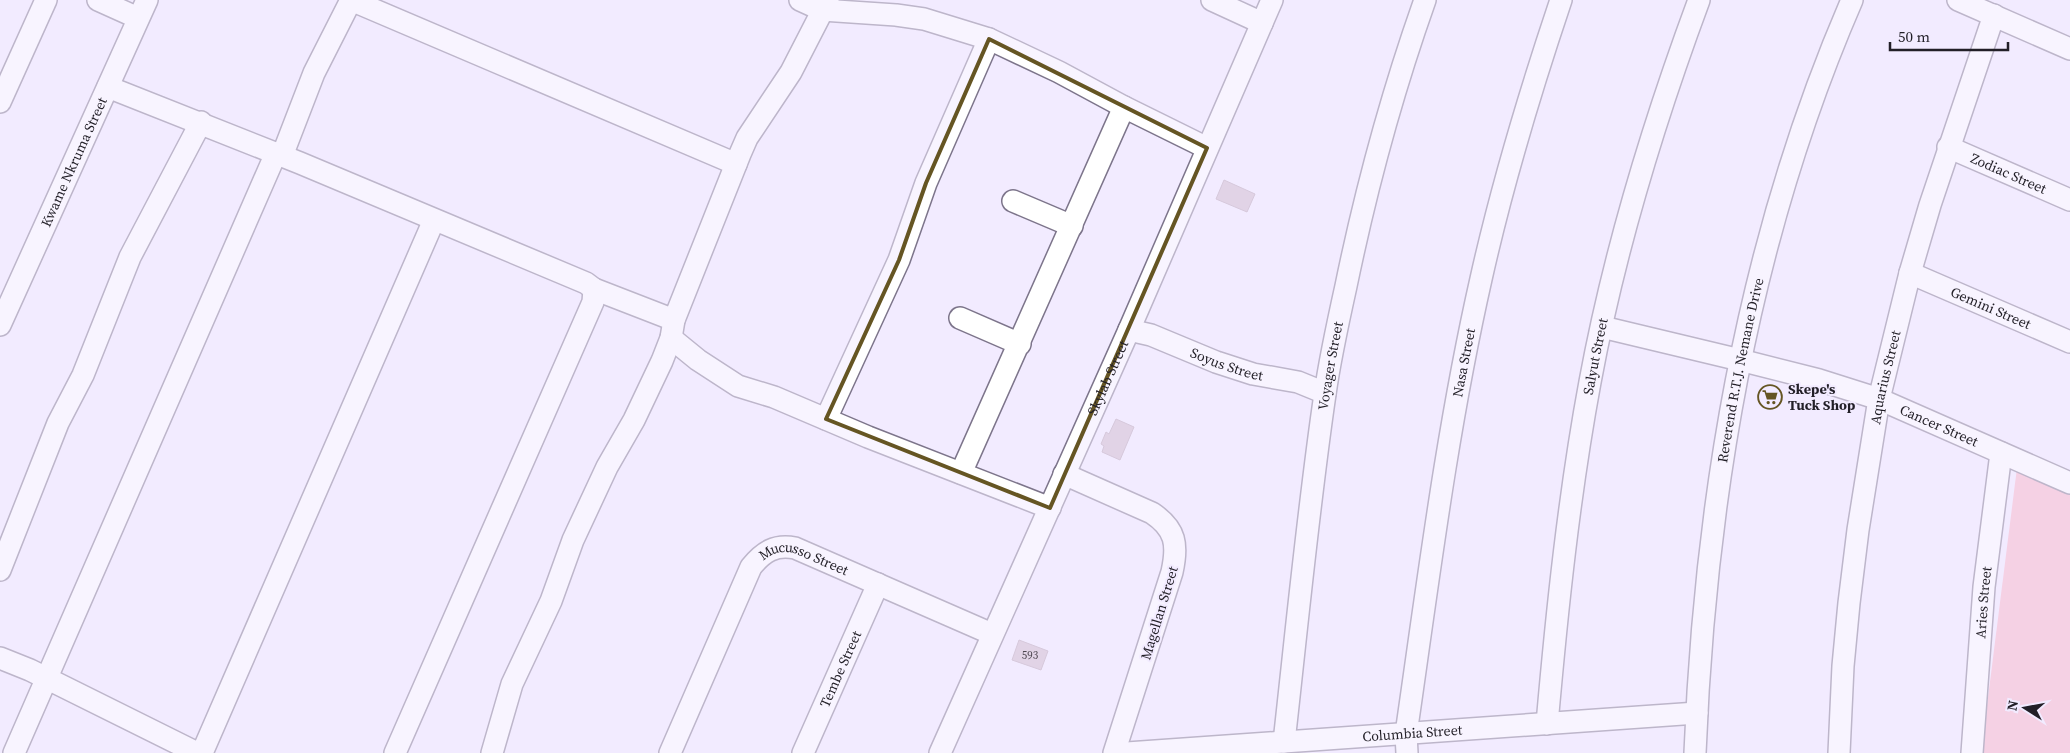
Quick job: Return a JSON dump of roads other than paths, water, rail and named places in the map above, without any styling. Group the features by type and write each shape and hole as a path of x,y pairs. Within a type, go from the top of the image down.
{"street":[{"path":"0,102 4,80 46,0"},
{"path":"98,0 142,9"},
{"path":"14,753 314,73 351,0 736,164"},
{"path":"800,0 924,19 989,39 1059,72 1207,148"},
{"path":"1212,0 1262,23"},
{"name":"Skylab Street","path":"940,753 1129,330 1272,0"},
{"name":"Voyager Street","path":"1284,742 1304,554 1325,393 1344,292 1368,189 1408,47 1425,0"},
{"name":"Nasa Street","path":"1406,743 1462,370 1500,196 1561,0"},
{"name":"Salyut Street","path":"1547,724 1568,528 1590,383 1623,238 1639,181 1676,64 1699,0"},
{"name":"Reverend R.T.J. Nemane Drive","path":"1695,753 1703,623 1717,493 1740,360 1770,236 1796,144 1834,42 1852,0"},
{"path":"1958,0 2070,49"},
{"path":"492,753 512,684 551,601 577,529 610,461 639,409 673,329 747,138 791,72 825,5"},
{"name":"Kwame Nkruma Street","path":"0,325 142,9"},
{"name":"Aquarius Street","path":"1839,753 1843,666 1849,603 1858,530 1879,399 1910,273 1948,147 1994,15"},
{"path":"826,419 898,260 929,176 989,39"},
{"path":"108,87 201,122 586,283 594,289 673,329 698,360 738,386 774,397 961,474 1050,508"},
{"path":"961,474 1124,107"},
{"path":"0,570 58,423 83,375 130,257 201,122"},
{"name":"Zodiac Street","path":"1948,147 2070,200"},
{"path":"1013,201 1072,226"},
{"path":"202,753 434,220"},
{"name":"Gemini Street","path":"1910,273 2070,342"},
{"path":"395,753 593,302 594,289"},
{"path":"960,318 1020,344"},
{"name":"Cancer Street","path":"1602,327 1819,380 1879,399 2070,483"},
{"name":"Soyus Street","path":"1129,330 1151,335 1216,362 1253,374 1298,382 1325,393"},
{"name":"Aries Street","path":"1972,753 1984,587 2001,453"},
{"name":"Magellan Street","path":"1064,474 1152,513 1161,519 1170,530 1174,540 1176,556 1172,572 1114,753"},
{"name":"Mucusso Street","path":"670,753 751,567 759,557 776,548 785,546 795,548 992,634"},
{"name":"Tembe Street","path":"804,753 878,584"},
{"path":"0,658 17,664 197,753"},
{"name":"Columbia Street","path":"1127,753 1284,742 1406,743 1547,724 1697,713"}],"place":[{"name":"Skepe's Tuck Shop","path":"1770,397"}]}
